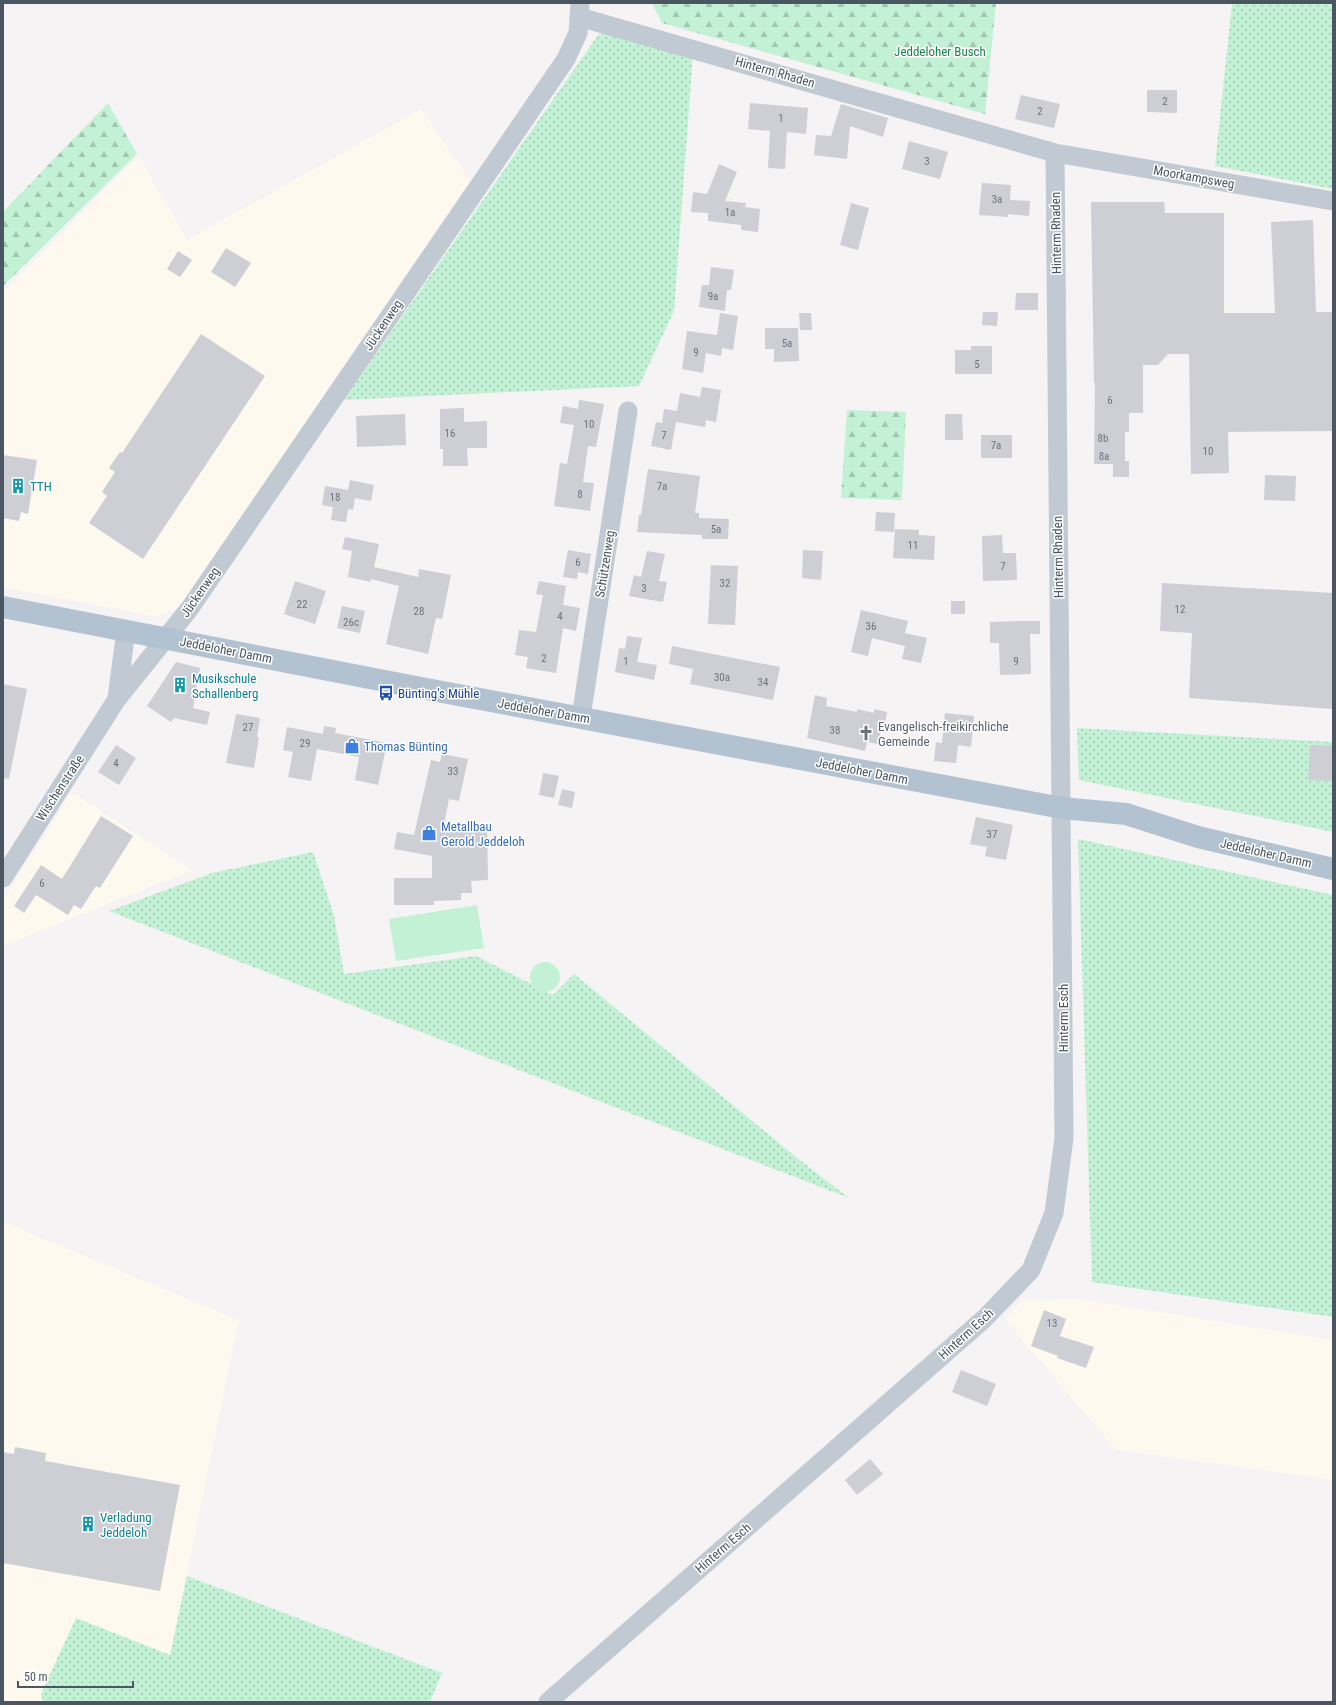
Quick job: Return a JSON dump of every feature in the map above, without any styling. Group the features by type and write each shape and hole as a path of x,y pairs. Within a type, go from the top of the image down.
{"main road":[{"name":"Jeddeloher Damm","path":"3,608 126,630 581,718 1062,808 1126,814 1198,837 1333,868"}],"street":[{"name":"Hinterm Rhaden","path":"580,10 1055,153 1062,808"},
{"name":"Jückenweg","path":"165,638 190,608 566,59 578,33 580,10"},
{"name":"Moorkampsweg","path":"1055,153 1333,201"},
{"name":"Schützenweg","path":"581,718 628,411"},
{"name":"Wischenstraße","path":"117,699 126,630"},
{"name":"Wischenstraße","path":"3,878 117,699 165,638"},
{"name":"Hinterm Esch","path":"548,1702 985,1318 1031,1270 1054,1213 1064,1138 1062,808"}],"shaded area":[{"path":"421,109 470,180 180,607 157,617 3,587 3,292 139,156 187,240"},
{"path":"72,792 192,870 3,946 3,900"},
{"path":"3,1222 239,1320 170,1655 76,1618 41,1694 43,1702 3,1702"},
{"path":"1079,1299 1333,1340 1333,1480 1116,1450 1005,1320 1022,1300"}],"green space":[{"name":"Jeddeloher Busch","path":"652,3 996,3 985,114 662,23"},
{"path":"1232,3 1333,3 1333,189 1215,166"},
{"path":"616,32 693,54 674,311 639,386 344,400 598,35"},
{"path":"108,103 137,154 3,286 3,212"},
{"path":"847,410 906,412 902,500 841,498"},
{"path":"1077,728 1333,742 1333,832 1079,780"},
{"path":"1078,839 1333,895 1333,1317 1092,1282"},
{"path":"313,852 334,916 344,974 476,956 553,995 574,974 797,1158 849,1198 109,911 212,873"},
{"path":"477,905 484,948 396,961 389,919"},
{"path":"545,962 556,966 560,977 556,988 545,992 534,988 530,977 534,966"},
{"path":"187,1576 442,1673 430,1702 43,1702 41,1694 76,1618 170,1655"}],"building":[{"path":"1147,90 1177,90 1177,113 1147,112"},
{"path":"1021,95 1060,104 1054,128 1015,119"},
{"path":"750,103 808,108 806,134 787,132 785,169 768,168 770,131 748,129"},
{"path":"841,104 888,118 883,137 850,126 847,159 814,155 816,135 831,136"},
{"path":"909,141 948,152 940,179 902,169"},
{"path":"719,164 737,172 725,201 746,203 745,207 760,209 758,232 741,230 741,225 708,221 708,213 691,212 693,192 707,194"},
{"path":"982,183 1011,185 1010,200 1030,201 1029,216 1008,214 1008,217 979,215"},
{"path":"1091,202 1164,202 1165,213 1224,213 1224,313 1275,313 1271,222 1313,220 1316,312 1333,312 1333,431 1228,432 1229,473 1191,474 1189,354 1168,354 1158,365 1143,365 1143,413 1129,413 1129,432 1125,432 1125,461 1129,461 1129,477 1113,477 1113,464 1094,464 1095,383"},
{"path":"851,203 869,208 858,250 840,245"},
{"path":"226,248 251,263 235,287 211,272"},
{"path":"178,251 192,260 180,277 167,269"},
{"path":"711,267 734,270 731,290 727,290 725,311 699,307 702,285 709,285"},
{"path":"1016,293 1038,293 1038,310 1015,310"},
{"path":"983,312 998,312 997,326 982,325"},
{"path":"720,313 738,316 733,350 722,348 721,356 706,353 703,373 682,369 687,331 717,335"},
{"path":"799,313 811,313 812,330 800,330"},
{"path":"765,328 798,328 799,361 774,362 774,349 765,349"},
{"path":"201,334 265,376 143,559 89,523 107,496 102,492 115,472 109,468 120,452 122,453"},
{"path":"971,346 992,346 992,374 955,374 955,350 971,350"},
{"path":"702,387 721,390 716,422 706,420 705,427 676,422 671,450 651,446 656,422 662,423 664,409 677,411 680,393 700,397"},
{"path":"579,400 604,404 596,447 588,446 583,482 594,483 590,511 554,506 560,463 567,464 574,425 560,423 563,406 578,409"},
{"path":"464,408 464,422 487,421 487,448 467,448 468,466 443,466 443,449 440,449 440,409"},
{"path":"405,414 406,445 357,447 356,416"},
{"path":"945,414 962,414 963,440 945,440"},
{"path":"981,435 1012,435 1012,458 981,458"},
{"name":"TTH","path":"3,455 37,460 28,514 21,512 19,521 3,518"},
{"path":"648,469 700,476 695,513 699,513 699,518 729,519 728,539 702,539 702,535 637,532"},
{"path":"1265,475 1296,476 1295,501 1264,500"},
{"path":"350,480 374,485 371,501 355,498 353,510 348,509 346,522 331,520 333,507 322,505 325,486 348,490"},
{"path":"876,512 895,513 894,532 875,531"},
{"path":"895,529 919,530 919,535 935,536 934,560 893,558"},
{"path":"1002,535 1003,553 1016,553 1017,580 983,581 982,536"},
{"path":"345,537 379,544 374,567 418,577 419,569 451,575 442,619 436,618 428,654 386,644 399,586 371,579 371,582 348,577 352,551 342,549"},
{"path":"568,550 591,554 588,574 578,572 577,579 563,577"},
{"path":"803,550 823,551 821,580 802,578"},
{"path":"647,551 665,554 659,581 667,582 663,602 629,596 634,575 641,577"},
{"path":"711,565 738,566 735,625 708,624"},
{"path":"295,581 326,591 315,624 284,614"},
{"path":"539,581 566,586 563,605 580,608 576,631 563,628 556,673 526,668 528,657 515,655 519,630 536,632 543,595 536,594"},
{"path":"1162,583 1333,593 1333,709 1189,698 1192,633 1160,631"},
{"path":"951,601 965,601 965,614 951,614"},
{"path":"342,606 365,611 360,633 337,628"},
{"path":"861,610 908,621 905,633 927,638 921,663 902,659 905,646 872,638 868,656 851,652"},
{"path":"1040,621 1040,634 1030,634 1031,674 1000,675 999,643 990,643 990,622"},
{"path":"627,636 642,638 637,662 657,665 654,680 615,672 619,648 625,649"},
{"path":"672,646 780,667 773,700 690,684 693,669 669,664"},
{"name":"Musikschule Schallenberg","path":"176,662 200,668 193,708 210,712 207,725 174,718 171,722 147,706"},
{"path":"3,684 27,689 9,779 3,778"},
{"path":"815,695 827,698 826,706 857,712 857,709 874,713 874,709 887,712 885,725 882,724 878,744 867,742 865,751 807,738"},
{"path":"945,713 974,716 971,747 958,745 956,763 934,761 936,742 942,743"},
{"path":"236,714 260,718 257,737 259,737 254,768 226,763"},
{"path":"324,726 336,728 335,733 387,743 378,785 355,780 359,757 317,749 311,781 288,777 293,752 283,750 287,727 323,734"},
{"path":"116,745 136,758 119,785 98,772"},
{"path":"1310,745 1333,746 1333,781 1308,780"},
{"path":"442,754 468,759 459,801 449,799 443,829 487,828 488,880 471,881 472,893 461,893 461,900 434,901 434,905 394,905 394,878 432,878 432,856 394,849 397,832 414,835 431,760 440,762"},
{"path":"543,773 559,776 554,798 539,795"},
{"path":"562,789 575,792 572,808 558,805"},
{"path":"101,816 133,836 100,888 96,886 81,909 74,905 68,915 36,895 24,913 14,906 41,865 62,879"},
{"path":"976,817 1013,825 1006,860 985,856 987,847 970,844"},
{"path":"1044,1310 1066,1319 1060,1336 1094,1347 1086,1368 1057,1358 1058,1356 1031,1346"},
{"path":"961,1370 996,1384 987,1406 952,1392"},
{"name":"Verladung Jeddeloh","path":"15,1447 46,1453 45,1461 180,1485 160,1591 3,1563 3,1452 14,1454"},
{"path":"870,1459 883,1474 857,1495 845,1480"}],"place":[{"name":"TTH","path":"18,486"},
{"name":"Musikschule Schallenberg","path":"180,685"},
{"name":"Bünting's Mühle","path":"386,693"},
{"name":"Evangelisch-freikirchliche Gemeinde","path":"866,733"},
{"name":"Thomas Bünting","path":"352,746"},
{"name":"Metallbau Gerold Jeddeloh","path":"429,833"},
{"name":"Verladung Jeddeloh","path":"88,1524"}]}
